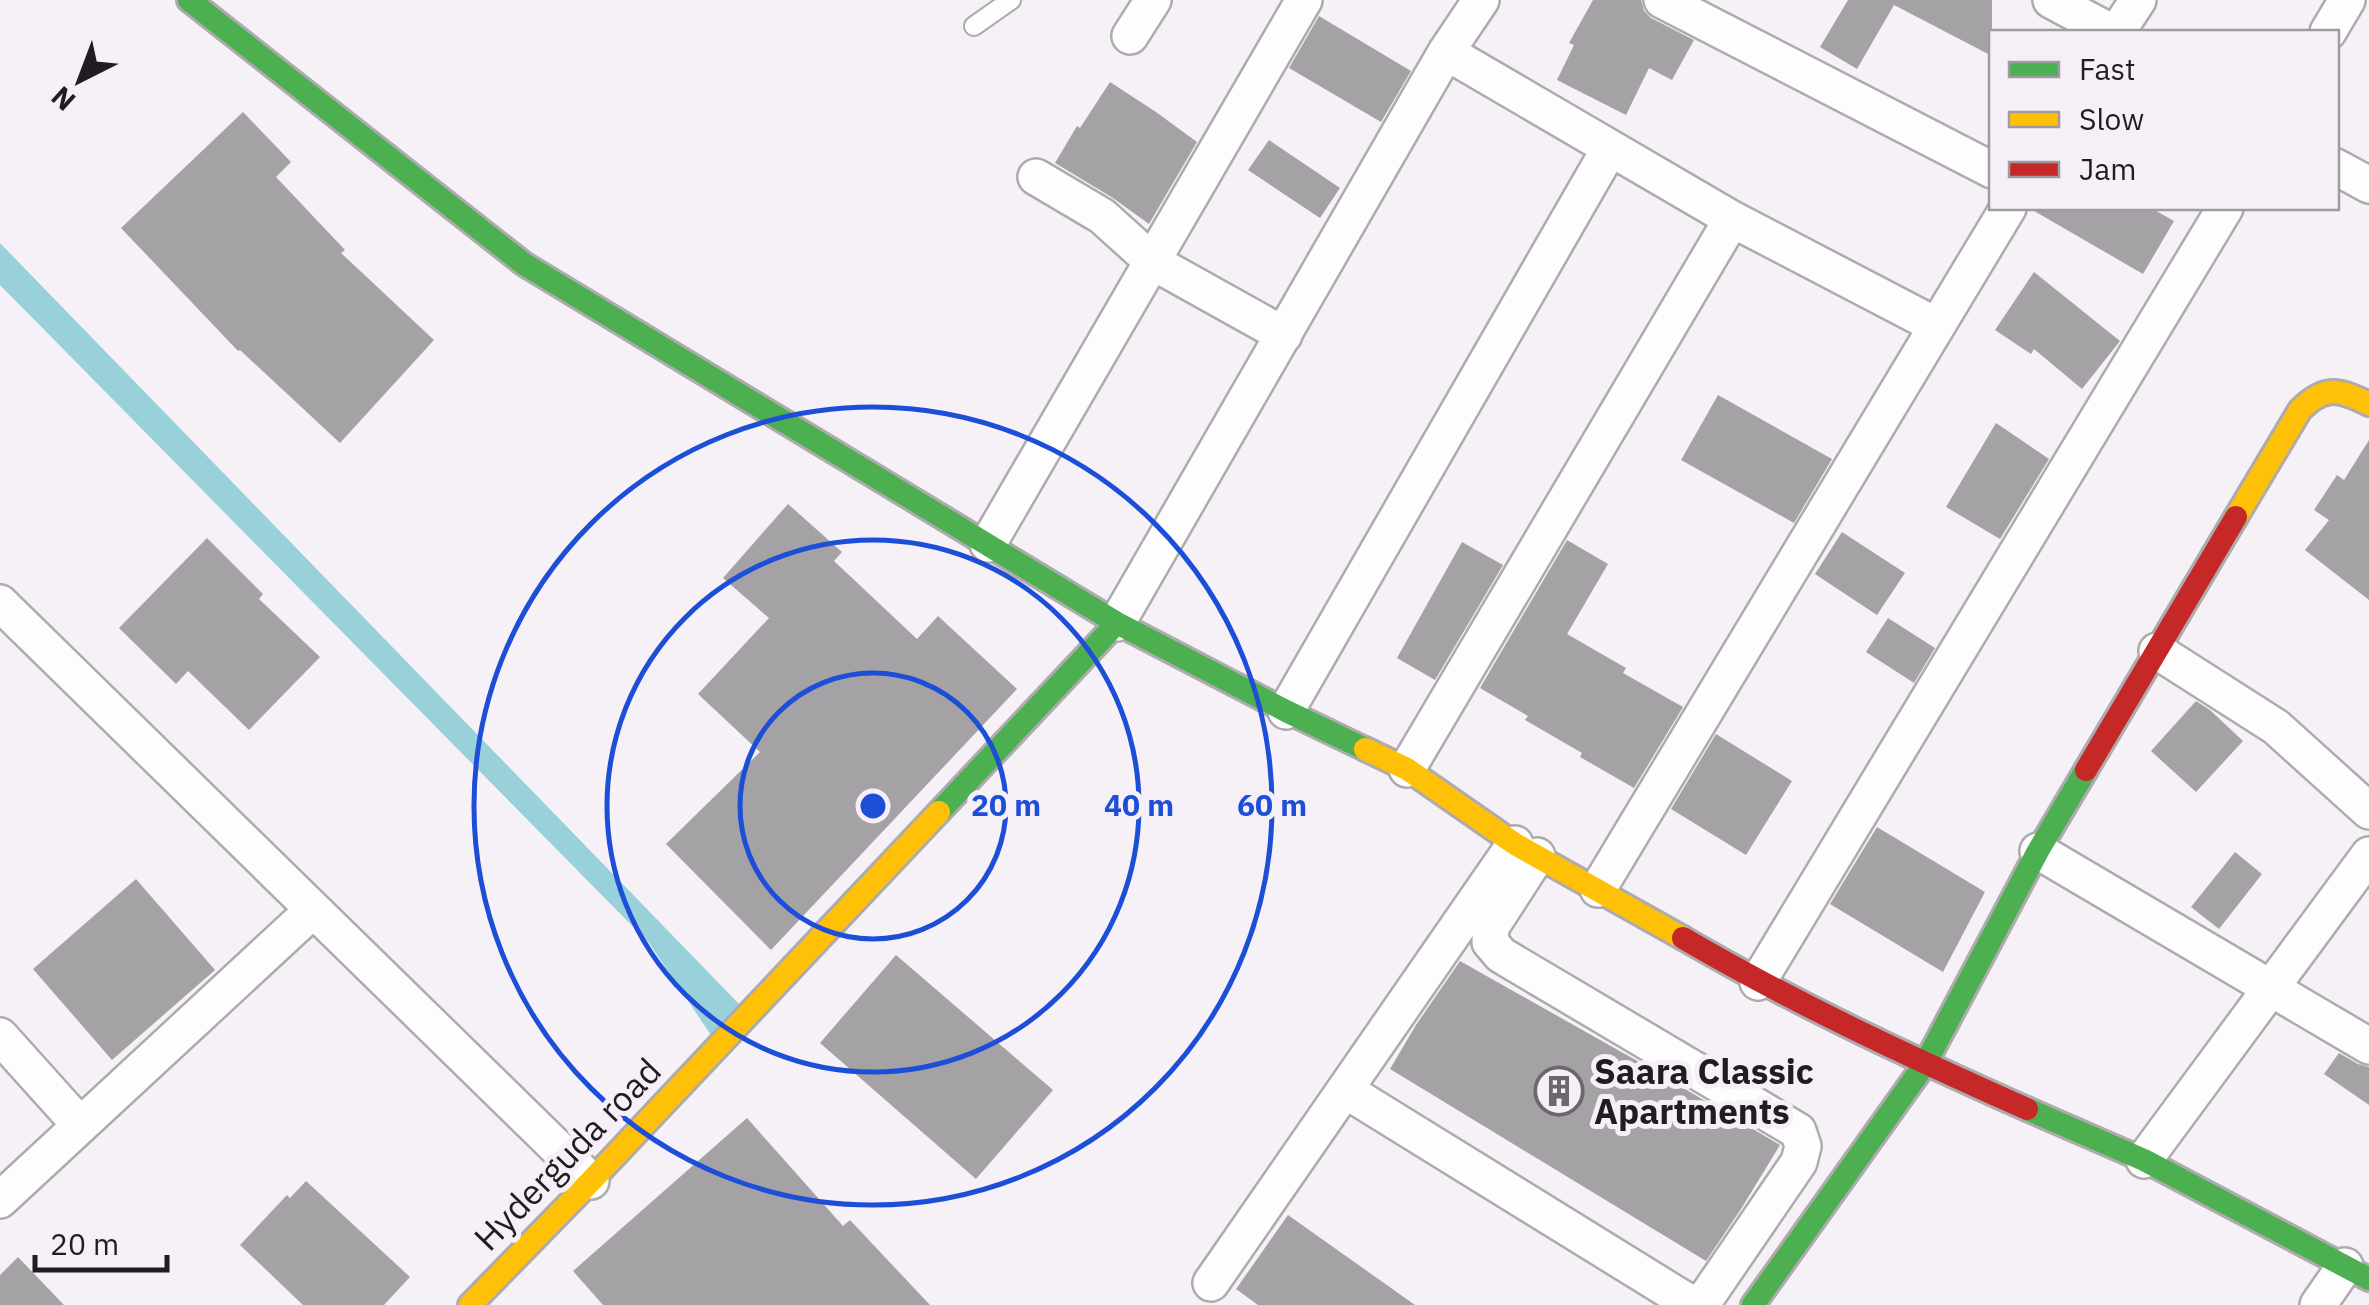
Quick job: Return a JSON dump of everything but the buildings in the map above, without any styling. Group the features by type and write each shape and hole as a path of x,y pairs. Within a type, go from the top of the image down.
{"main road":[{"path":"188,0 524,264 1117,623 1407,770 1526,850 1758,982 1926,1064 2144,1160 2357,1272"},
{"path":"1753,1305 1926,1064 2038,851 2300,410 2314,395 2342,391 2369,404"},
{"name":"Hyderguda road","path":"470,1305 1117,623"}],"street":[{"path":"1130,36 1153,0"},
{"path":"988,544 1304,0"},
{"path":"1117,623 1446,52 1481,0"},
{"path":"1662,0 1989,168"},
{"path":"2051,0 2110,30"},
{"path":"2116,30 2138,0"},
{"path":"2329,30 2347,0"},
{"path":"1446,52 1732,219 1937,326"},
{"path":"1286,711 1610,148"},
{"path":"2339,170 2369,185"},
{"path":"1036,177 1102,216 1152,262 1284,335"},
{"path":"1598,888 2007,210"},
{"path":"1758,982 2223,210"},
{"path":"1407,770 1732,219"},
{"path":"0,603 591,1181"},
{"path":"2157,651 2276,727 2369,811"},
{"path":"1211,1283 1344,1090 1526,850"},
{"path":"1344,1090 1688,1302 1700,1302 1708,1295 1799,1162 1804,1146 1798,1132 1501,955 1490,942 1491,927 1526,850"},
{"path":"2038,851 2369,1046"},
{"path":"2144,1160 2369,854"},
{"path":"0,1200 313,910"},
{"path":"0,1036 80,1125"},
{"path":"2318,1305 2357,1272"}],"lane":[{"path":"212,20 226,0"},
{"path":"974,26 1012,0"}],"water":[{"path":"0,243 742,1007 715,1041 649,943 0,285"}],"traffic: fast":[{"path":"189,0 524,264 1117,623 1365,749"},
{"path":"939,812 1117,623"},
{"path":"1753,1305 1925,1064 2038,851 2086,770"},
{"path":"2027,1109 2144,1160 2369,1279"}],"traffic: slow":[{"path":"2236,517 2300,410 2309,402 2333,392 2369,404"},
{"path":"1365,749 1407,769 1515,844 1683,938"},
{"path":"470,1305 939,812"}],"traffic: jam":[{"path":"2086,770 2236,517"},
{"path":"1683,938 1853,1028 2027,1109"}],"place":[{"name":"Saara Classic Apartments","path":"1559,1091"}]}
